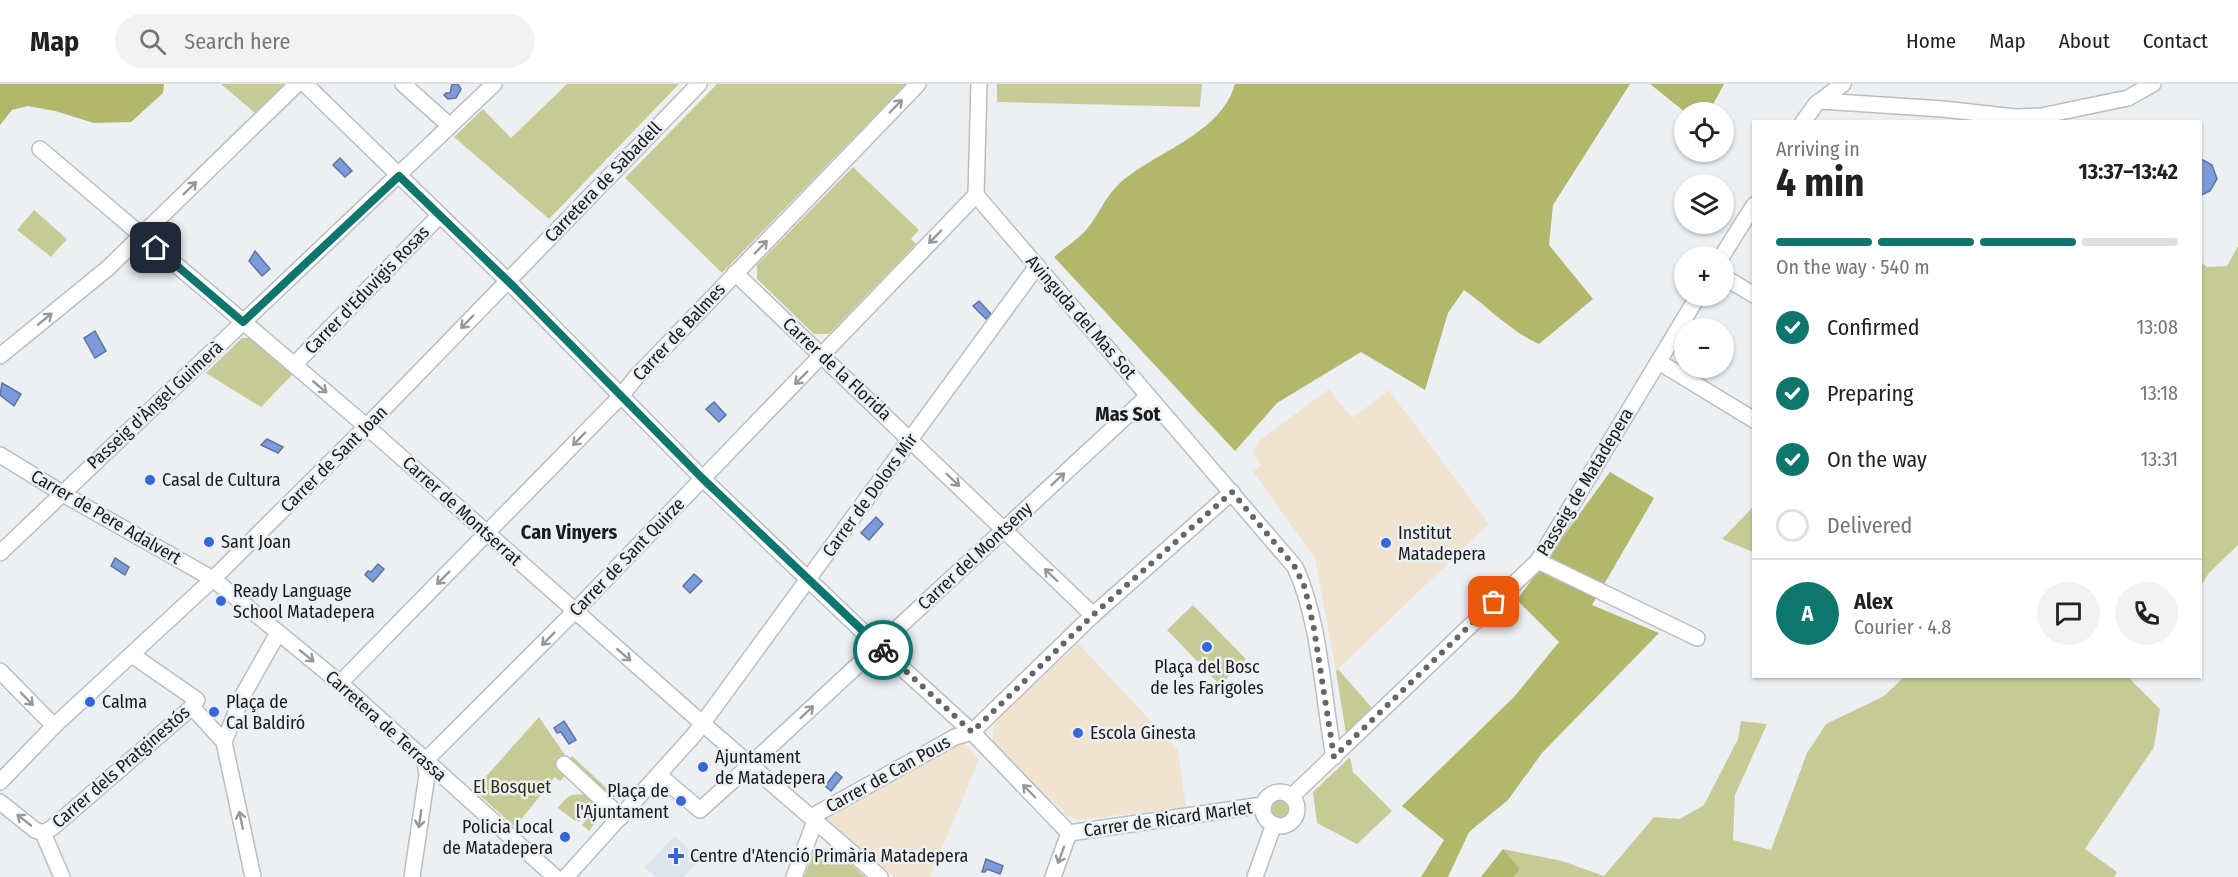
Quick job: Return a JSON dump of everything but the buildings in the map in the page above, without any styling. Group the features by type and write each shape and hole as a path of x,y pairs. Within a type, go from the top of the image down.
{"street":[{"path":"0,356 108,268 297,84"},
{"name":"Carrer de Ricard Marlet","path":"305,84 507,280 702,478 972,732 1069,833 1263,805"},
{"path":"402,84 450,126"},
{"name":"Carretera de Sabadell","path":"507,280 699,84"},
{"name":"Carrer de Balmes","path":"340,683 620,397 637,376 735,273 918,84"},
{"path":"976,195 979,84"},
{"path":"1805,117 1843,84"},
{"path":"1821,101 1943,109 2015,117 2041,116 2127,98 2152,84"},
{"name":"Passeig d'Àngel Guimerà","path":"0,553 399,176 491,85"},
{"name":"Carrer de Montserrat","path":"40,149 366,427 880,877"},
{"name":"Avinguda del Mas Sot","path":"976,195 1295,567 1305,588 1314,629 1334,757"},
{"name":"Carrer de Sant Quirze","path":"425,761 575,611 976,195"},
{"path":"1728,246 1752,208"},
{"name":"Carrer d'Eduvigis Rosas","path":"294,365 440,215"},
{"name":"Carrer de Dolors Mir","path":"566,877 703,724 1037,266"},
{"name":"Carrer de la Florida","path":"735,273 1093,615"},
{"name":"Carrer de Sant Joan","path":"0,782 54,726 213,579 366,427 507,280"},
{"path":"1734,283 1752,294"},
{"name":"Passeig de Matadepera","path":"1291,796 1538,561 1692,306"},
{"path":"1659,362 1752,419"},
{"name":"Carrer del Montseny","path":"750,765 1148,396"},
{"name":"Carrer de Pere Adalvert","path":"0,454 213,579"},
{"name":"Carrer de Can Pous","path":"813,819 955,737 972,732 1093,615 1232,492"},
{"path":"1538,561 1697,638"},
{"name":"Carretera de Terrassa","path":"213,579 340,683 555,877"},
{"path":"224,742 243,695 278,633"},
{"path":"132,655 195,704 224,742 253,877"},
{"path":"0,671 54,726"},
{"name":"Carrer dels Pratginestós","path":"43,833 52,828 195,704"},
{"path":"412,877 427,775 425,761"},
{"path":"564,764 621,817"},
{"path":"659,775 700,810 750,765"},
{"path":"1284,792 1291,796 1296,809 1293,818 1287,824 1274,824 1265,816 1263,805 1267,797 1284,792"},
{"path":"0,802 35,830 43,833 62,877"},
{"path":"794,877 813,819"},
{"path":"1255,877 1274,824"},
{"path":"1053,877 1069,833"}],"shaded area":[{"name":"Institut Matadepera","path":"1329,389 1352,418 1389,390 1489,524 1336,671 1315,558 1253,472 1261,465 1252,453 1259,441"},
{"name":"Escola Ginesta","path":"1078,643 1178,750 1186,807 1079,820 1068,816 992,744 994,723"},
{"path":"955,739 966,745 979,759 930,877 894,877 826,819 894,775"},
{"name":"Centre d'Atenció Primària Matadepera","path":"675,836 700,860 684,877 655,877 645,867"}],"green space":[{"path":"0,84 164,84 163,93 131,122 94,123 55,111 28,106 12,110 0,125"},
{"path":"221,84 284,84 284,87 256,114"},
{"path":"567,84 679,84 549,219 454,137 483,109 511,138"},
{"path":"717,84 906,84 722,273 625,178"},
{"path":"997,84 1202,84 1200,107 997,102"},
{"path":"1235,84 1630,84 1553,205 1549,245 1593,299 1539,344 1510,327 1464,290 1448,313 1425,390 1361,352 1277,403 1235,451 1054,257 1086,230 1118,185 1149,162 1201,130 1215,117 1227,102"},
{"path":"1650,84 1724,84 1714,102 1674,103"},
{"path":"853,167 919,230 911,239 916,244 829,334 814,334 757,279 757,265"},
{"path":"34,210 67,239 51,257 17,230"},
{"path":"2238,246 2238,545 2209,573 2202,584 2202,263 2207,267 2227,266"},
{"path":"242,338 250,338 292,375 261,407 206,373"},
{"path":"1610,472 1654,498 1592,605 1659,633 1542,753 1508,800 1469,832 1448,877 1421,877 1444,840 1402,806 1514,697 1559,642 1517,600"},
{"path":"1752,508 1752,552 1722,539"},
{"path":"1193,605 1246,659 1220,685 1167,630"},
{"path":"1338,669 1372,708 1346,734 1336,671"},
{"path":"1903,678 2131,678 2160,709 2154,747 2085,849 2117,872 2114,877 1514,877 1520,869 1503,849 1562,861 1604,876 1654,817 1680,819 1704,805 1738,739 1741,721 1767,724 1735,795 1733,840 1771,850 1807,753 1826,724 1884,696"},
{"name":"El Bosquet","path":"539,717 567,758 566,763 572,756 615,796 609,803 598,797 584,812 595,823 589,831 582,825 585,822 583,819 579,822 575,821 558,808 569,797 583,795 567,774 560,781 555,777 515,827 474,790"},
{"path":"1350,757 1353,772 1392,811 1357,844 1317,823 1313,792"},
{"path":"1279,797 1287,800 1290,808 1287,816 1279,819 1271,816 1268,808 1271,800"},
{"path":"833,848 865,877 804,877 814,851"},
{"path":"1503,849 1520,869 1514,877 1481,877"}],"water":[{"path":"452,84 458,84 461,89 456,98 448,99 444,95 450,93"},
{"path":"340,158 352,171 345,177 333,165"},
{"path":"2202,160 2212,165 2217,179 2210,191 2202,195"},
{"path":"255,251 270,269 262,276 249,261"},
{"path":"979,301 991,314 986,319 973,306"},
{"path":"95,331 106,351 95,358 84,338"},
{"path":"2,383 21,394 14,406 0,395"},
{"path":"714,402 726,415 719,422 706,409"},
{"path":"267,439 283,447 278,453 261,445"},
{"path":"876,517 883,524 869,540 861,533"},
{"path":"115,558 129,567 125,575 111,566"},
{"path":"378,564 384,569 373,582 365,575"},
{"path":"694,574 702,581 690,593 683,586"},
{"path":"564,721 576,740 569,744 561,732 557,733 554,728"},
{"path":"836,772 842,777 831,791 825,786"},
{"path":"986,859 1003,866 1000,874 987,869 982,872"}],"way so far":[{"path":"883,650 972,732 1093,615 1232,492 1295,567 1305,588 1314,629 1334,757 1494,602"}],"place":[{"name":"Casal de Cultura","path":"150,480"},
{"name":"Sant Joan","path":"209,542"},
{"name":"Institut Matadepera","path":"1386,543"},
{"name":"Ready Language School Matadepera","path":"221,601"},
{"name":"Plaça del Bosc de les Farigoles","path":"1207,647"},
{"name":"Calma","path":"90,702"},
{"name":"Plaça de Cal Baldiró","path":"214,712"},
{"name":"Escola Ginesta","path":"1078,733"},
{"name":"Ajuntament de Matadepera","path":"703,767"},
{"name":"Plaça de l'Ajuntament","path":"681,801"},
{"name":"Policia Local de Matadepera","path":"565,837"},
{"name":"Centre d'Atenció Primària Matadepera","path":"676,856"}],"district":[{"name":"Mas Sot","path":"1128,414"},
{"name":"Can Vinyers","path":"569,532"}],"route":[{"path":"156,248 243,322 399,176 513,286 702,478 883,650"}]}
